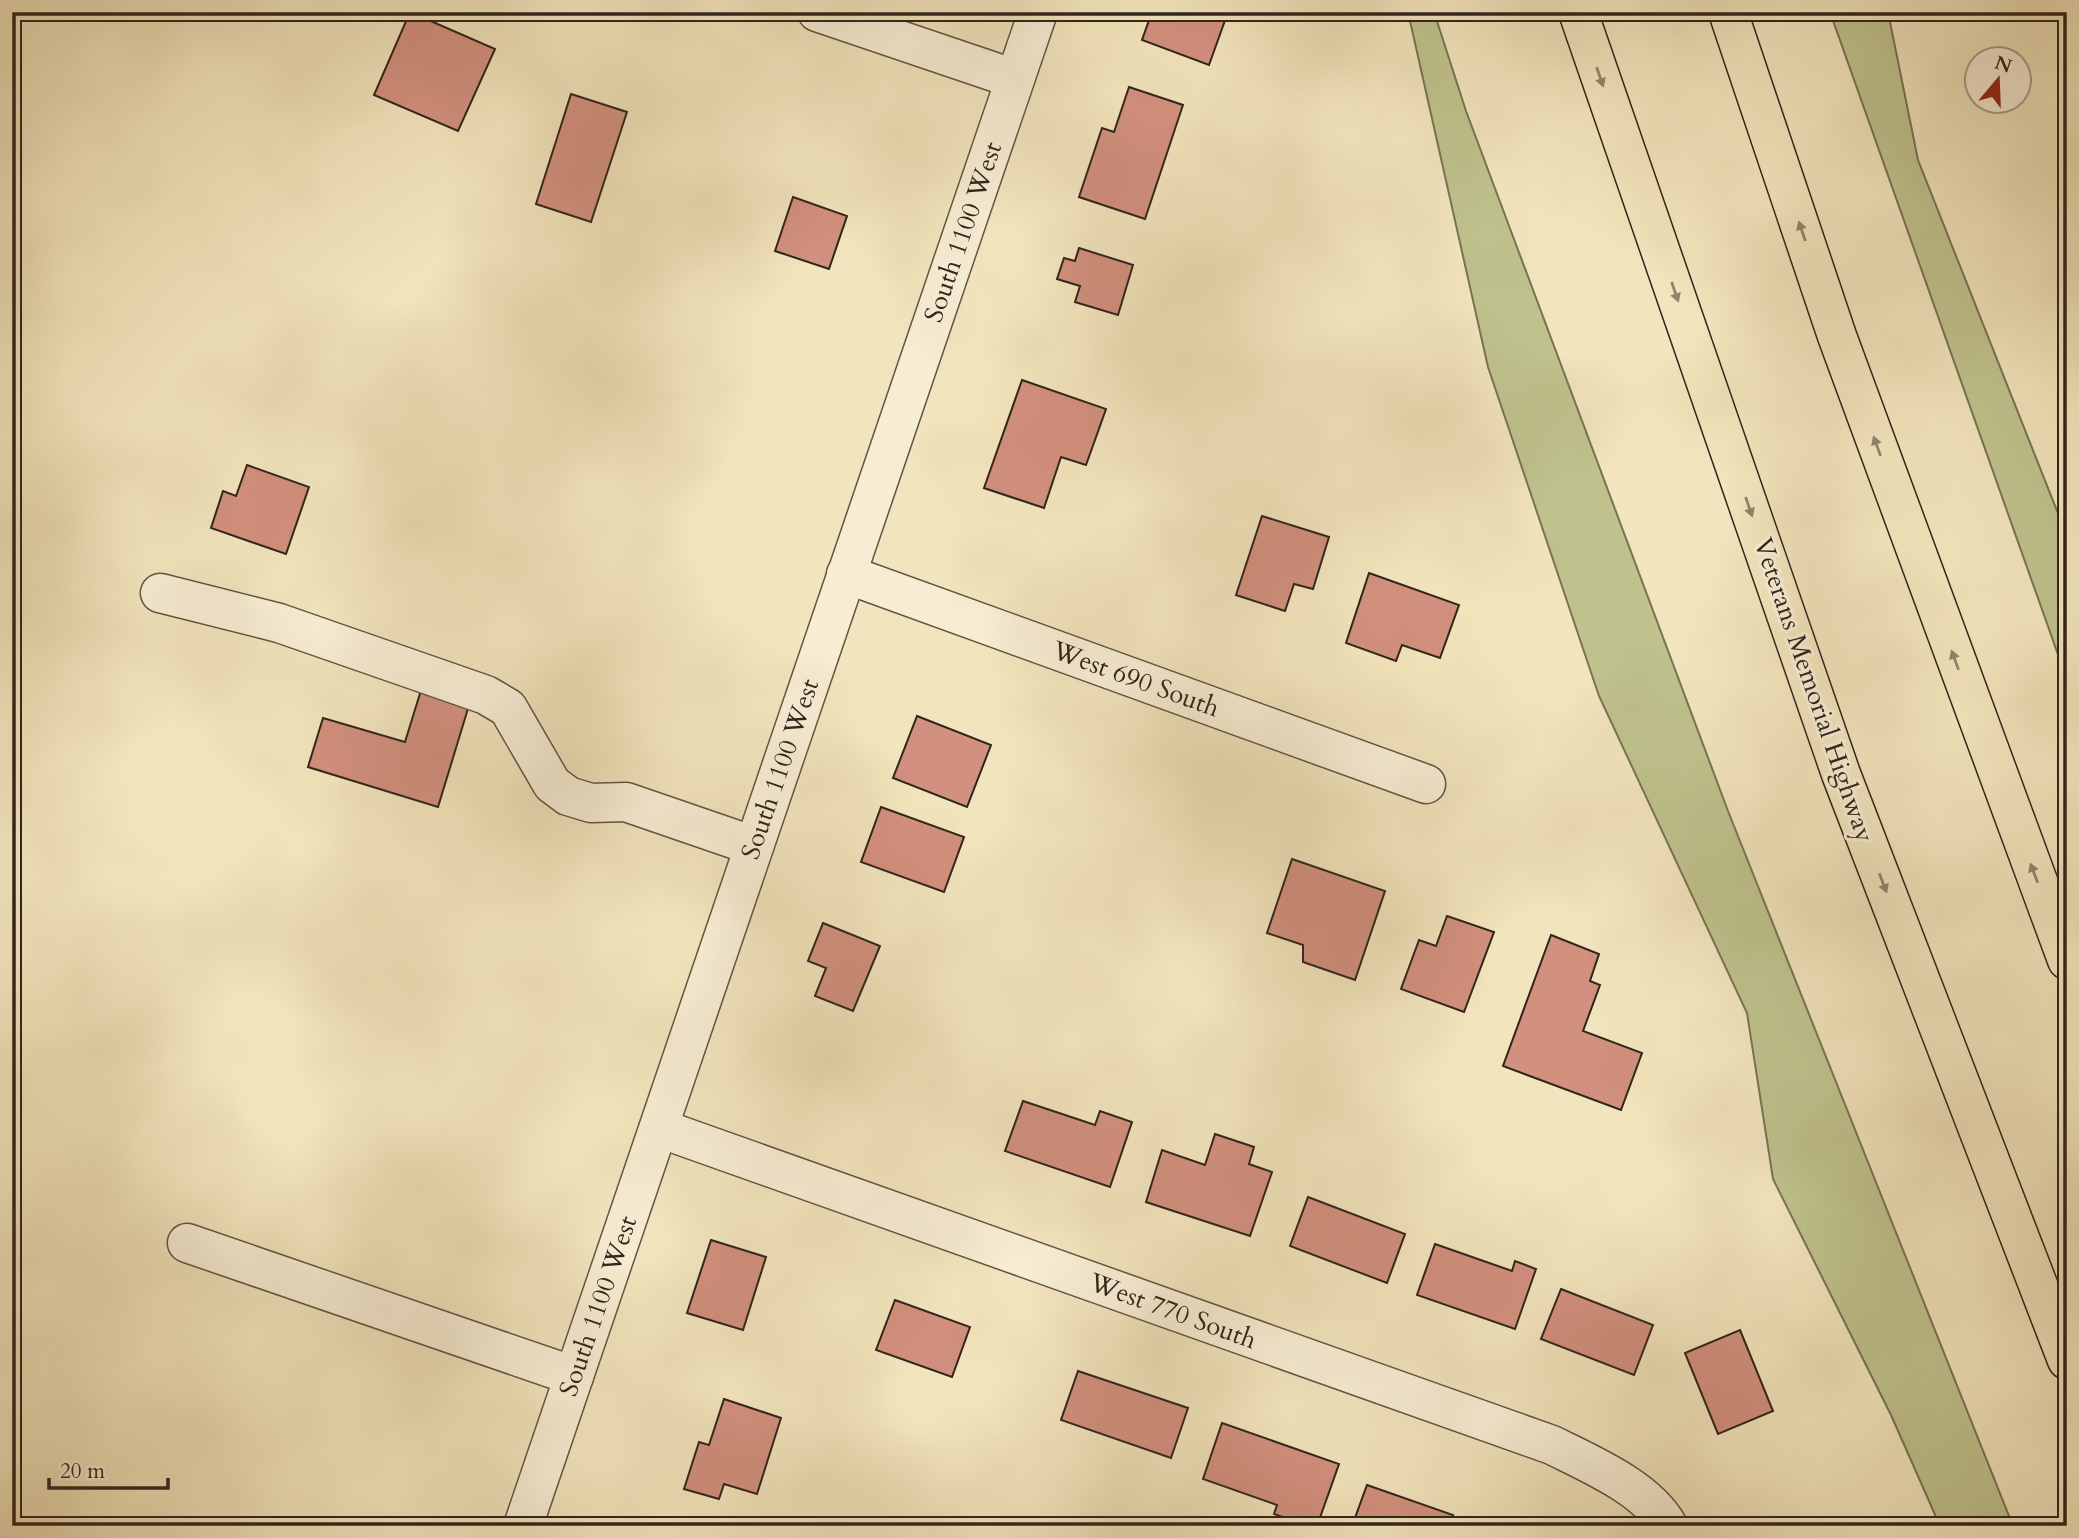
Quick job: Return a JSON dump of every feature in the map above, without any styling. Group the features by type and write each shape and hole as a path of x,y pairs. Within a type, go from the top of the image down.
{"highway":[{"name":"Veterans Memorial Highway","path":"1578,12 1842,774 2067,1360"},
{"path":"1728,12 1842,349 2067,960"}],"street":[{"path":"817,12 1015,79"},
{"name":"South 1100 West","path":"523,1526 1038,12"},
{"name":"West 690 South","path":"846,574 1426,784"},
{"path":"160,593 279,623 486,695 508,708 552,785 568,796 591,803 626,802 754,846"},
{"name":"West 770 South","path":"659,1128 1552,1445 1617,1479 1663,1516 1668,1526"},
{"path":"187,1244 574,1376"}],"green space":[{"path":"1408,12 1434,12 1466,111 1728,811 2013,1526 1940,1526 1891,1415 1773,1179 1747,1013 1599,696 1488,367"},
{"path":"1830,12 1888,12 1918,160 2067,536 2067,680"}],"building":[{"path":"410,12 495,49 458,131 374,95"},
{"path":"1152,12 1228,12 1209,65 1142,40"},
{"path":"1129,87 1183,105 1145,219 1079,197 1102,128 1114,132"},
{"path":"571,94 627,112 591,222 536,204"},
{"path":"793,197 847,216 829,269 775,251"},
{"path":"1079,248 1133,265 1118,315 1075,302 1080,286 1057,279 1064,258 1075,261"},
{"path":"1022,380 1106,409 1086,465 1061,457 1044,508 984,488"},
{"path":"247,465 309,487 286,554 211,528 223,491 236,496"},
{"path":"1262,516 1329,537 1313,589 1294,584 1285,611 1236,595"},
{"path":"1369,573 1459,605 1440,658 1402,645 1396,661 1346,643"},
{"path":"422,687 470,702 438,807 308,767 323,718 405,742"},
{"path":"917,716 991,745 967,807 893,778"},
{"path":"881,807 964,837 944,892 861,862"},
{"path":"1292,859 1385,891 1355,980 1303,962 1303,945 1267,933"},
{"path":"1447,916 1494,932 1464,1012 1401,989 1419,940 1436,946"},
{"path":"823,923 880,946 853,1011 815,996 826,968 808,961"},
{"path":"1551,935 1599,954 1590,981 1600,985 1583,1031 1642,1053 1621,1110 1503,1066"},
{"path":"1023,1101 1095,1125 1100,1111 1132,1122 1110,1187 1005,1151"},
{"path":"1215,1134 1254,1147 1249,1164 1272,1172 1250,1236 1146,1202 1162,1150 1205,1165"},
{"path":"1308,1197 1405,1234 1387,1283 1290,1246"},
{"path":"711,1240 766,1257 743,1330 687,1313"},
{"path":"1435,1244 1512,1271 1515,1261 1536,1269 1515,1329 1417,1295"},
{"path":"1561,1289 1653,1325 1634,1375 1541,1339"},
{"path":"895,1300 970,1327 952,1377 876,1350"},
{"path":"1740,1330 1773,1411 1718,1434 1685,1353"},
{"path":"1078,1371 1188,1408 1171,1458 1061,1420"},
{"path":"724,1399 781,1418 757,1494 724,1484 719,1499 684,1489 699,1442 709,1445"},
{"path":"1222,1423 1339,1464 1317,1526 1307,1526 1274,1514 1277,1505 1203,1479"},
{"path":"1367,1485 1453,1515 1449,1526 1352,1526"}]}
